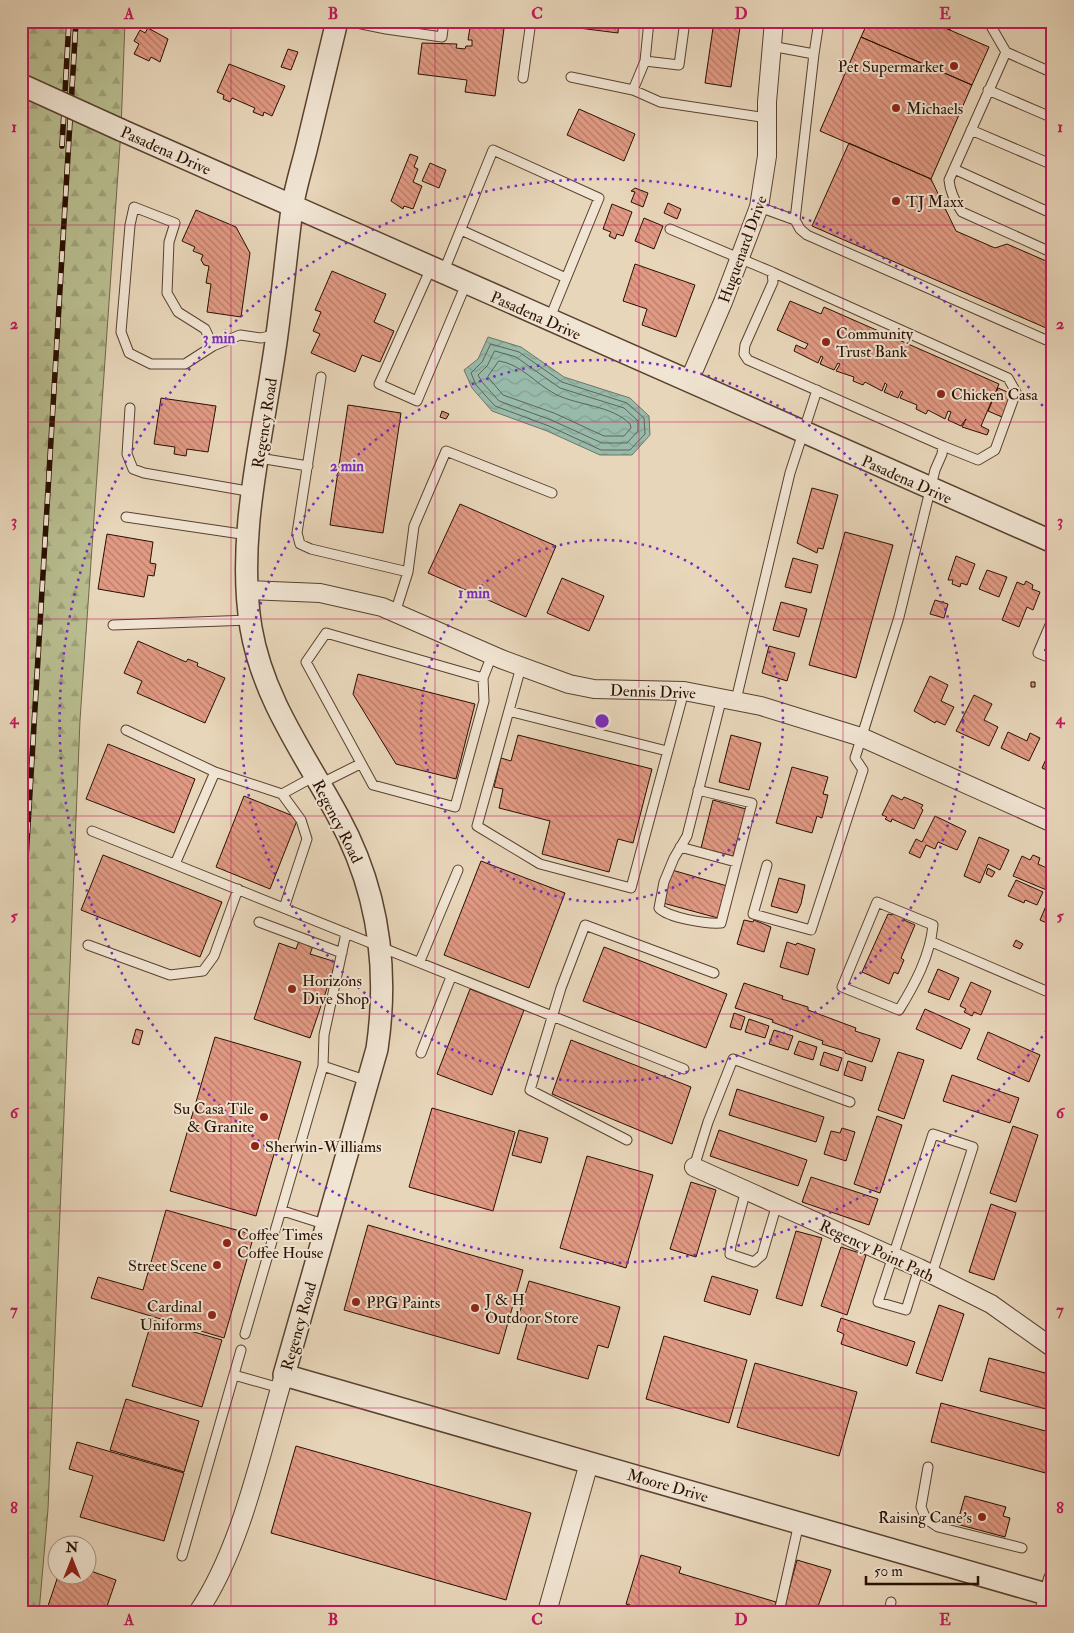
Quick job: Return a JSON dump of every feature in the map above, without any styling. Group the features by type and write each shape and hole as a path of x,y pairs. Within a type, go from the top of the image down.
{"street":[{"name":"Regency Road","path":"198,1612 213,1589 235,1538 327,1225 381,1028 381,947 376,918 361,867 339,817 272,699 260,666 250,620 246,590 248,535 278,334 292,207 337,21"},
{"name":"Huguenard Drive","path":"689,381 741,258 759,207 767,156 767,118 774,21"},
{"name":"Pasadena Drive","path":"23,85 292,207 1053,542"},
{"name":"Dennis Drive","path":"246,590 336,596 396,613 521,667 569,684 594,689 684,690 771,708 861,737 1053,823"},
{"name":"Regency Point Path","path":"694,1166 893,1256 991,1304 1053,1348"},
{"name":"Moore Drive","path":"282,1382 589,1462 1050,1595"},
{"path":"547,1612 589,1462"}],"lane":[{"path":"347,21 386,25 442,37 444,21"},
{"path":"523,78 531,21"},
{"path":"633,90 645,61 649,21"},
{"path":"645,61 680,65 685,21"},
{"path":"818,21 795,220 800,229 807,235 1053,343"},
{"path":"988,21 1006,52 1053,73"},
{"path":"1043,21 1053,25"},
{"path":"771,46 814,54"},
{"path":"1006,52 949,180 950,188 962,212 1053,253"},
{"path":"571,77 633,90 660,102 767,118"},
{"path":"988,90 1053,118"},
{"path":"971,130 1053,165"},
{"path":"466,284 417,401 379,384 437,271 461,230 493,150 598,198 549,320"},
{"path":"954,169 1053,214"},
{"path":"213,346 205,329 178,312 167,293 169,242 176,223 134,206 130,225 121,332 129,353 151,364 185,364 213,346 240,335 261,338 278,334"},
{"path":"759,207 795,220"},
{"path":"670,229 741,258 1008,378 1016,392 995,450 978,460 748,360 744,354 745,345 774,282 772,272"},
{"path":"461,230 566,278"},
{"path":"321,377 297,533 300,544 311,549 408,572"},
{"path":"698,790 752,803 721,923 711,924 667,914 659,908 664,882 687,836 698,790 729,699 790,473 817,390"},
{"path":"130,408 127,454 134,469 144,473 254,492"},
{"path":"767,866 753,914 810,930 863,770 855,758 899,617 930,489 943,446"},
{"path":"396,613 408,572 414,526 446,451 552,493"},
{"path":"259,458 308,466"},
{"path":"126,517 248,535"},
{"path":"1053,618 1038,653 1053,660"},
{"path":"113,625 250,620"},
{"path":"483,678 326,633 306,662 373,785 455,807 484,701 483,678 492,655"},
{"path":"521,667 477,826 540,864 632,888 684,690"},
{"path":"510,711 667,751"},
{"path":"126,730 215,772 282,794 301,820 307,839 284,908"},
{"path":"282,794 360,764"},
{"path":"175,864 215,772"},
{"path":"92,831 684,1068"},
{"path":"680,847 736,862"},
{"path":"420,962 458,870"},
{"path":"88,945 170,975 203,970 214,956 238,889"},
{"path":"877,902 933,925 932,942 914,986 899,1010 842,986 877,902"},
{"path":"259,922 342,954"},
{"path":"628,1140 530,1090 552,1016 585,925 714,973"},
{"path":"245,1334 283,1211 324,1066 324,1035 346,933"},
{"path":"932,942 1053,994"},
{"path":"421,1054 451,976"},
{"path":"694,1166 708,1122 733,1059 850,1102"},
{"path":"324,1066 368,1081"},
{"path":"932,1134 973,1147 925,1271 906,1310 878,1302 932,1134"},
{"path":"746,1190 730,1254 754,1262 762,1255 777,1204"},
{"path":"283,1211 327,1225"},
{"path":"1053,1264 1053,1269"},
{"path":"182,1556 241,1350"},
{"path":"234,1375 282,1382"},
{"path":"928,1467 921,1507 926,1519 938,1527 1022,1548"},
{"path":"779,1612 800,1523"},
{"path":"889,1612 892,1602"}],"green space":[{"path":"21,21 125,21 121,130 80,720 48,1509 39,1612 21,1612"}],"water":[{"path":"488,337 521,347 564,377 630,398 649,416 650,435 632,455 600,455 547,431 492,411 472,388 464,370 478,359"}],"building":[{"path":"471,21 505,21 495,96 465,92 467,80 418,74 422,43 457,44 456,48 465,49 466,46 472,46 472,40 468,40"},
{"path":"556,21 619,21 618,33 555,25"},
{"path":"714,21 741,21 731,87 705,83"},
{"name":"Pet Supermarket","path":"856,21 929,21 989,47 972,85 861,37 866,26"},
{"path":"929,21 954,21 950,30"},
{"path":"148,28 168,39 160,62 151,57 149,61 134,54 139,44 134,41 140,30 145,33"},
{"name":"Michaels","path":"861,37 972,85 931,179 820,131"},
{"path":"288,49 298,52 291,70 281,67"},
{"path":"229,64 285,86 272,116 264,112 263,116 253,112 255,108 232,98 230,102 223,99 224,95 217,92"},
{"path":"579,109 635,134 624,161 567,135"},
{"path":"849,143 931,179 956,231 995,248 1007,244 1053,264 1053,331 812,226"},
{"path":"410,154 418,157 414,167 418,169 413,182 422,186 413,209 404,206 403,209 391,201"},
{"path":"430,163 446,170 439,188 422,181"},
{"path":"635,188 648,193 643,207 631,202 635,192 631,191"},
{"path":"668,203 681,209 677,219 664,213"},
{"path":"612,204 632,212 623,236 617,234 615,239 609,236 611,232 603,229"},
{"path":"196,210 236,227 250,253 241,317 207,312 211,284 206,283 209,266 204,265 201,260 203,255 193,251 195,247 182,241"},
{"path":"644,218 663,226 654,249 635,241"},
{"path":"635,264 695,285 676,337 642,325 647,309 623,301"},
{"path":"332,271 386,294 374,322 394,331 380,362 362,355 355,372 311,353 320,334 313,331 321,312 315,310"},
{"path":"790,301 821,314 824,307 999,384 981,426 989,430 987,435 962,427 966,419 961,426 948,420 951,412 948,411 945,419 928,410 926,414 916,409 917,405 900,398 903,392 901,391 898,398 884,392 887,385 885,383 882,391 865,382 863,385 853,381 854,377 836,371 840,364 838,363 834,370 820,364 823,357 821,356 818,363 794,351 796,345 805,349 808,344 777,330"},
{"path":"998,388 1012,394 1002,417 988,411"},
{"path":"161,398 216,406 208,452 187,449 186,456 174,454 175,447 154,444"},
{"path":"348,405 401,413 383,533 330,525"},
{"path":"442,411 449,414 446,419 440,417"},
{"path":"812,488 838,495 823,549 818,548 817,553 797,543"},
{"path":"460,504 556,546 526,617 428,573"},
{"path":"845,532 893,545 856,678 809,665"},
{"path":"107,534 153,542 150,563 156,564 154,576 148,575 144,597 98,589"},
{"path":"956,556 975,564 967,585 961,583 960,587 952,584 953,580 948,580"},
{"path":"793,558 818,565 811,593 785,587"},
{"path":"987,570 1007,577 999,597 979,589"},
{"path":"562,578 604,596 589,631 547,613"},
{"path":"1026,581 1033,585 1032,589 1040,592 1033,610 1027,607 1019,627 1002,620 1017,582 1024,585"},
{"path":"935,600 948,604 944,618 930,614"},
{"path":"781,602 807,609 799,637 773,630"},
{"path":"138,641 186,662 188,659 198,663 197,666 225,678 205,723 137,693 142,681 124,673"},
{"path":"769,646 795,653 787,681 762,673"},
{"path":"358,674 475,704 456,779 396,764 353,694"},
{"path":"930,676 948,685 941,701 954,707 945,725 936,721 935,723 914,711"},
{"path":"1031,682 1035,682 1035,687 1031,687"},
{"path":"974,695 992,704 984,720 998,727 989,746 956,731"},
{"path":"1008,732 1027,741 1030,733 1040,738 1029,761 1001,748"},
{"path":"518,735 652,769 633,843 618,839 609,872 542,854 550,821 499,808 503,789 494,787 501,758 511,761"},
{"path":"731,735 761,743 749,790 719,782"},
{"path":"108,744 195,779 174,833 86,799"},
{"path":"1051,748 1053,749 1053,773 1042,768"},
{"path":"792,767 828,777 823,794 828,795 822,818 817,816 812,833 776,823"},
{"path":"892,795 902,800 904,797 923,805 921,808 923,810 914,829 892,819 891,822 882,815"},
{"path":"244,796 298,818 270,889 216,867"},
{"path":"713,800 746,809 733,856 701,848"},
{"path":"935,816 966,831 957,850 938,842 935,849 926,845 920,858 909,853 916,839 922,842"},
{"path":"979,837 1009,850 1000,870 988,864 980,883 964,876"},
{"path":"103,855 222,902 200,957 81,910"},
{"path":"1033,855 1040,858 1038,864 1053,871 1053,883 1049,891 1013,876 1022,856 1030,860"},
{"path":"481,861 565,893 529,988 444,955"},
{"path":"988,868 995,872 992,877 986,874"},
{"path":"672,870 727,886 718,918 663,903"},
{"path":"779,878 805,885 797,913 771,906"},
{"path":"1016,880 1043,892 1037,905 1025,900 1024,903 1008,896"},
{"path":"1046,906 1053,909 1049,924 1040,920"},
{"path":"894,910 906,916 904,920 915,925 901,958 904,960 898,974 894,972 889,984 862,972 888,914 892,915"},
{"path":"744,920 753,922 754,920 771,927 764,952 737,944"},
{"path":"1016,940 1023,944 1020,949 1013,946"},
{"path":"299,941 313,946 310,954 336,962 310,1038 254,1019 279,943 296,949"},
{"path":"787,942 815,949 808,975 780,967"},
{"path":"604,947 727,994 706,1048 583,1001"},
{"path":"938,969 959,978 949,1000 928,992"},
{"path":"971,982 991,991 981,1015 974,1012 972,1016 964,1012 966,1009 960,1006"},
{"path":"744,983 783,996 782,999 808,1007 808,1010 856,1028 855,1031 880,1039 872,1062 822,1044 823,1041 772,1022 773,1020 735,1008"},
{"path":"470,989 524,1010 492,1095 437,1074"},
{"path":"925,1009 970,1029 961,1049 916,1029"},
{"path":"734,1013 745,1017 741,1030 730,1027"},
{"path":"749,1019 769,1026 765,1038 745,1032"},
{"path":"136,1029 143,1031 139,1045 132,1043"},
{"path":"774,1030 793,1036 788,1050 769,1044"},
{"path":"988,1032 1040,1055 1029,1082 977,1059"},
{"path":"215,1037 301,1062 256,1216 170,1191"},
{"path":"571,1040 691,1087 672,1144 552,1094"},
{"path":"799,1041 817,1047 813,1060 794,1054"},
{"path":"824,1052 842,1058 838,1071 820,1065"},
{"path":"898,1052 924,1060 904,1119 878,1110"},
{"path":"848,1061 866,1067 862,1081 844,1075"},
{"path":"952,1075 1019,1098 1010,1123 943,1101"},
{"path":"737,1089 824,1117 816,1142 729,1115"},
{"path":"432,1108 515,1132 493,1211 409,1187"},
{"path":"877,1116 902,1125 880,1193 854,1184"},
{"path":"1013,1126 1038,1135 1016,1202 990,1193"},
{"path":"842,1128 855,1132 846,1161 824,1154 831,1131 840,1133"},
{"path":"519,1130 548,1138 541,1163 512,1155"},
{"path":"719,1130 807,1160 798,1186 710,1156"},
{"path":"587,1156 653,1175 626,1268 560,1248"},
{"path":"811,1177 878,1199 869,1225 802,1202"},
{"path":"691,1182 716,1190 696,1257 670,1249"},
{"path":"991,1204 1016,1213 994,1280 969,1272"},
{"path":"166,1210 254,1235 224,1338 91,1298 98,1277 143,1290"},
{"path":"368,1225 523,1270 499,1354 344,1310"},
{"path":"796,1231 822,1238 802,1306 776,1298"},
{"path":"841,1247 866,1255 847,1315 821,1306"},
{"path":"712,1276 758,1290 750,1315 704,1301"},
{"path":"529,1281 620,1307 608,1348 598,1345 588,1379 517,1359 527,1324 517,1321"},
{"path":"939,1305 964,1314 942,1381 916,1373"},
{"path":"841,1318 915,1342 907,1366 841,1344 844,1334 837,1331"},
{"path":"152,1320 222,1340 202,1407 132,1386"},
{"path":"664,1336 747,1360 729,1423 646,1399"},
{"path":"989,1358 1053,1375 1053,1411 980,1391"},
{"path":"755,1363 857,1392 839,1456 737,1427"},
{"path":"126,1399 199,1421 184,1472 110,1450"},
{"path":"941,1403 1053,1433 1053,1475 931,1442"},
{"path":"77,1442 184,1473 164,1541 80,1517 93,1476 69,1469"},
{"path":"296,1446 531,1513 506,1600 271,1533"},
{"name":"Raising Cane's","path":"965,1496 1006,1507 1003,1516 1010,1518 1005,1537 949,1522 951,1515 959,1517"},
{"path":"641,1555 681,1567 679,1573 776,1602 773,1612 652,1612 626,1604"},
{"path":"797,1560 831,1570 816,1612 783,1612"},
{"path":"98,1574 116,1580 105,1612 46,1612 55,1586 98,1586"}],"railway":[{"path":"62,146 69,21"},
{"path":"21,943 76,21"}],"place":[{"name":"Pet Supermarket","path":"954,66"},
{"name":"Michaels","path":"896,108"},
{"name":"TJ Maxx","path":"896,201"},
{"name":"Community Trust Bank","path":"826,342"},
{"name":"Chicken Casa","path":"941,394"},
{"name":"Horizons Dive Shop","path":"292,989"},
{"name":"Su Casa Tile & Granite","path":"264,1117"},
{"name":"Sherwin-Williams","path":"255,1146"},
{"name":"Coffee Times Coffee House","path":"227,1243"},
{"name":"Street Scene","path":"217,1265"},
{"name":"PPG Paints","path":"356,1302"},
{"name":"J & H Outdoor Store","path":"475,1308"},
{"name":"Cardinal Uniforms","path":"212,1315"},
{"name":"Raising Cane's","path":"982,1517"}]}
